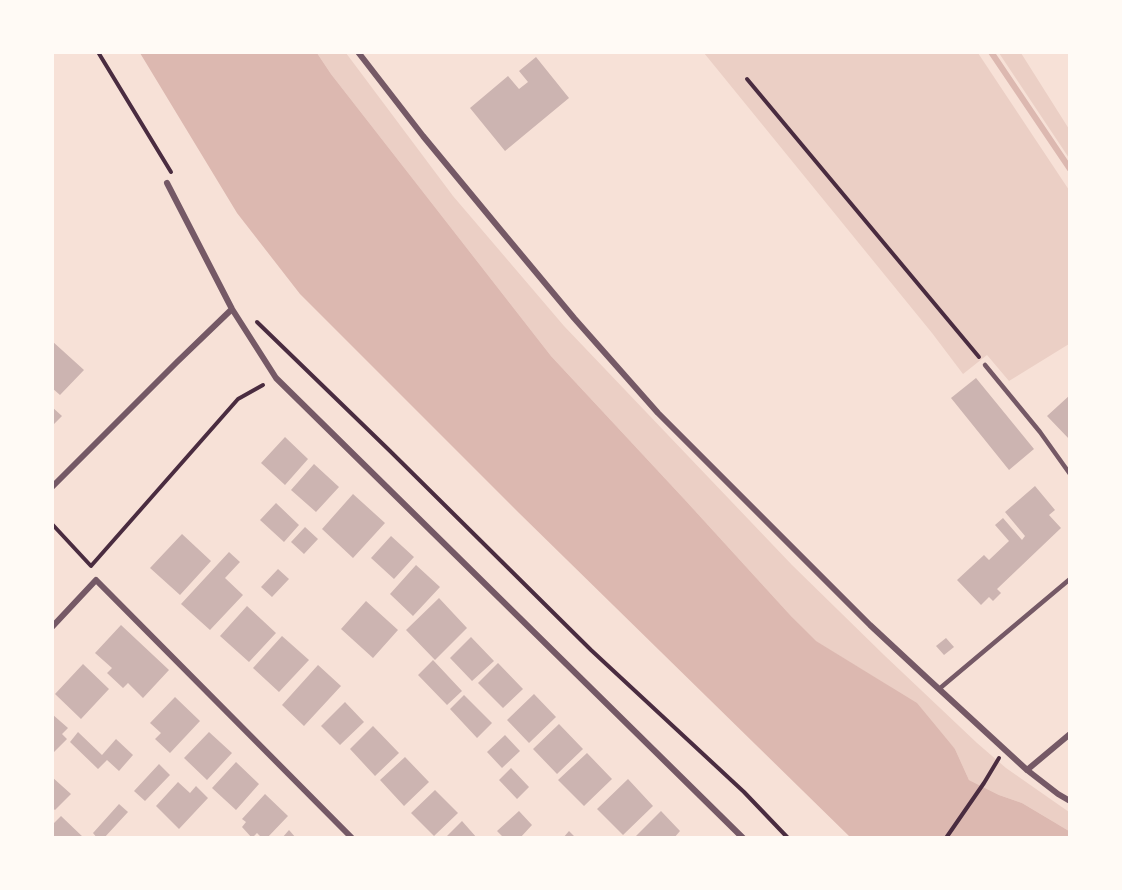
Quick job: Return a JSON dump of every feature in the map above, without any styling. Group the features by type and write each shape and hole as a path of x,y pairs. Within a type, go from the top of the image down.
{"street":[{"path":"358,52 423,136 559,300 658,413 870,625 1026,770 1070,801"},
{"path":"167,183 232,309 276,378 743,837"},
{"path":"52,488 232,309"},
{"path":"52,627 96,580 352,837"},
{"path":"1026,770 1070,734"}],"lane":[{"path":"985,364 1040,432 1070,474"},
{"path":"939,689 1070,579"}],"path":[{"path":"98,52 171,173"},
{"path":"747,79 985,364"},
{"path":"255,320 591,650 744,792 788,837"},
{"path":"52,524 91,566 238,399 263,385"},
{"path":"946,837 1004,750"}],"shaded area":[{"path":"140,53 317,53 551,356 791,616 816,641 917,703 955,749 969,780 999,795 1022,803 1069,831 1069,837 850,837 519,513 300,294 237,213"},
{"path":"317,53 346,53 453,196 564,326 792,565 884,655 1006,768 1069,812 1069,831 1022,803 999,795 969,780 955,749 887,685 815,641 551,356"},
{"path":"704,53 978,53 1069,190 1069,344 1009,381 987,355 963,374"},
{"path":"999,53 1021,53 1069,129 1069,158"}],"building":[{"path":"536,57 569,98 505,151 470,108 508,76 519,89 528,82 519,71"},
{"path":"52,341 84,370 60,395 52,388"},
{"path":"976,378 1034,449 1009,470 951,398"},
{"path":"1070,395 1070,440 1047,416"},
{"path":"52,407 62,416 52,426"},
{"path":"285,437 308,459 285,485 261,463"},
{"path":"314,464 339,487 316,512 291,490"},
{"path":"1035,486 1055,510 1049,515 1061,528 997,589 1001,593 993,601 989,597 981,605 957,580 984,555 989,560 1009,541 995,525 1003,518 1022,540 1025,536 1005,512"},
{"path":"353,494 385,523 353,558 322,529"},
{"path":"276,503 299,525 284,542 260,520"},
{"path":"305,527 318,539 304,554 291,542"},
{"path":"182,534 211,561 180,595 150,568"},
{"path":"391,536 414,557 394,579 371,558"},
{"path":"229,552 240,562 225,578 243,595 210,630 181,604"},
{"path":"416,565 440,587 413,616 390,594"},
{"path":"278,569 289,579 272,597 261,587"},
{"path":"439,598 467,628 435,660 406,630"},
{"path":"366,601 398,630 373,658 341,629"},
{"path":"247,606 276,633 249,662 220,636"},
{"path":"121,625 169,670 143,698 128,683 123,688 107,673 112,668 95,653"},
{"path":"282,636 309,660 279,692 253,668"},
{"path":"471,637 494,661 472,681 450,658"},
{"path":"946,638 954,647 944,655 936,646"},
{"path":"433,660 462,691 447,705 418,675"},
{"path":"498,663 523,689 503,708 478,683"},
{"path":"83,664 109,689 81,719 55,694"},
{"path":"318,665 341,686 304,726 282,705"},
{"path":"534,694 556,717 529,743 507,720"},
{"path":"464,695 492,723 477,738 450,709"},
{"path":"175,697 200,721 170,753 155,739 161,733 150,723"},
{"path":"345,702 364,722 340,745 321,726"},
{"path":"52,714 68,728 62,734 67,739 54,752 52,751"},
{"path":"559,724 583,749 557,774 533,749"},
{"path":"373,726 399,753 375,776 350,749"},
{"path":"78,732 102,755 116,739 133,755 119,771 107,760 98,769 70,742"},
{"path":"209,732 232,753 207,780 184,758"},
{"path":"505,735 520,751 502,768 487,752"},
{"path":"587,753 612,779 584,806 558,780"},
{"path":"405,757 429,782 404,806 380,780"},
{"path":"236,762 259,784 236,810 212,788"},
{"path":"159,764 170,775 145,801 134,791"},
{"path":"511,768 529,787 517,799 499,780"},
{"path":"52,777 71,794 55,810 52,808"},
{"path":"628,779 653,806 623,835 597,809"},
{"path":"178,782 190,793 196,786 208,798 179,829 156,806"},
{"path":"435,790 458,813 434,836 411,813"},
{"path":"265,794 288,816 267,838 262,838 257,833 252,838 242,827 246,822 242,819"},
{"path":"119,804 128,812 104,838 97,838 93,833"},
{"path":"519,811 532,825 520,838 504,838 497,831"},
{"path":"661,811 680,831 674,838 634,838"},
{"path":"61,816 84,838 52,838 52,825"},
{"path":"462,821 477,838 445,838"},
{"path":"289,830 296,838 282,838"},
{"path":"569,831 576,838 563,838"}],"waterway":[{"path":"991,52 1070,169"}]}
